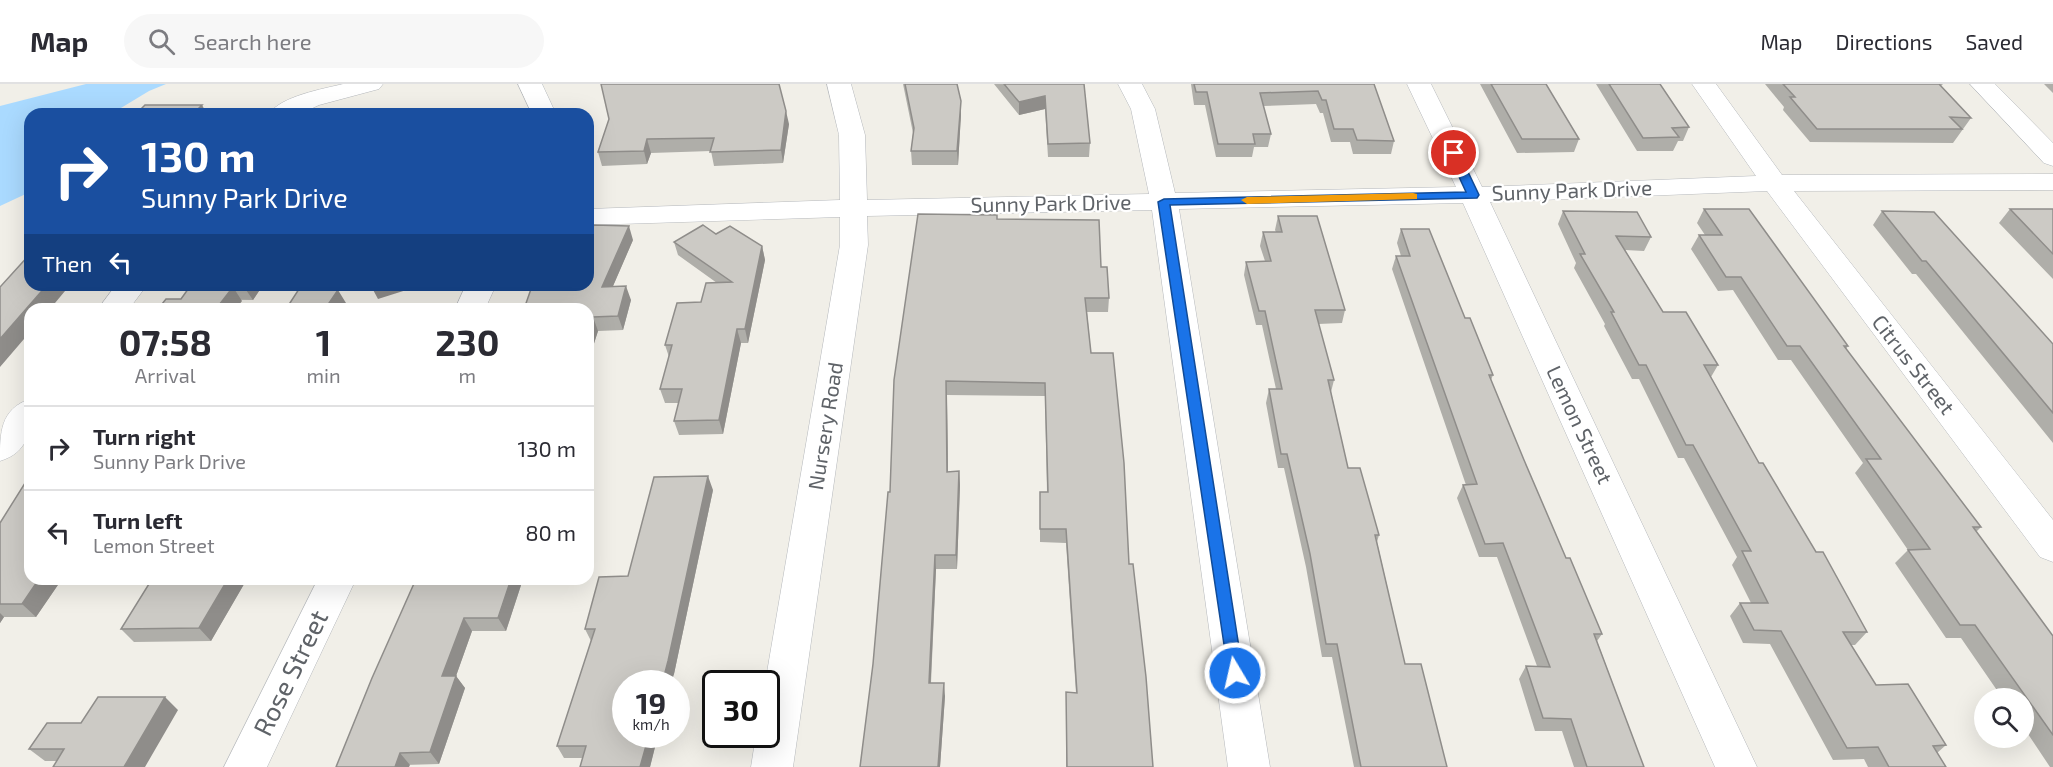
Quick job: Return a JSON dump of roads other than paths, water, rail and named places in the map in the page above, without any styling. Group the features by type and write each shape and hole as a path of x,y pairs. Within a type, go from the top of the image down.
{"street":[{"path":"293,108 310,100 371,84"},
{"path":"530,84 541,108"},
{"name":"Nursery Road","path":"772,767 854,245 852,135 839,84"},
{"path":"1130,84 1143,109 1164,202 1249,767"},
{"name":"Lemon Street","path":"1419,84 1473,195 1736,767"},
{"name":"Citrus Street","path":"1704,84 1774,183 2053,547"},
{"path":"1982,84 2053,158"},
{"name":"Sunny Park Drive","path":"594,217 855,208 1473,195 1774,183 2053,182"},
{"path":"118,303 127,291"},
{"path":"0,448 24,418"},
{"name":"Rose Street","path":"245,767 334,585"}],"water":[{"path":"86,84 166,84 149,91 121,108 24,108 24,195 0,206 0,106"}]}
